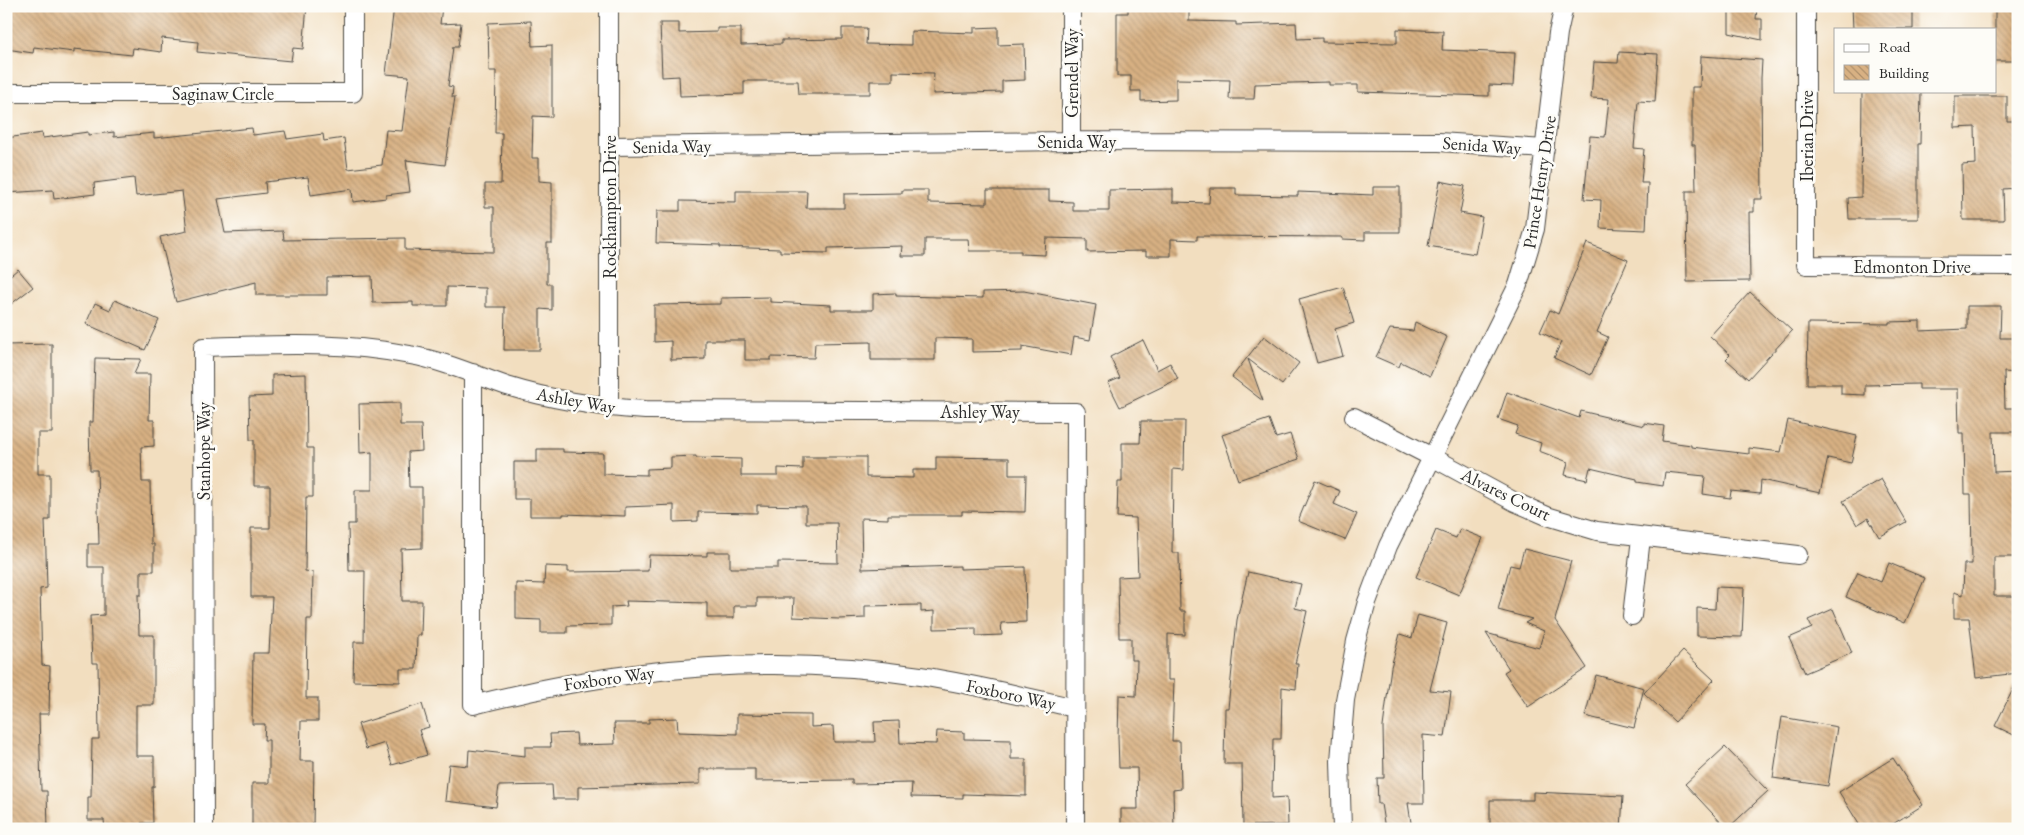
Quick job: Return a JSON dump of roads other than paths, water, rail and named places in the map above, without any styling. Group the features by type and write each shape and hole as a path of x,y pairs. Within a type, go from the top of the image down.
{"street":[{"name":"Saginaw Circle","path":"6,92 353,92 353,6"},
{"name":"Rockhampton Drive","path":"609,6 609,408"},
{"name":"Grendel Way","path":"1071,6 1071,141"},
{"name":"Prince Henry Drive","path":"1342,829 1340,761 1345,700 1356,641 1367,602 1388,546 1518,285 1535,228 1546,149 1558,33 1564,6"},
{"name":"Iberian Drive","path":"1806,6 1806,265"},
{"name":"Senida Way","path":"609,146 1071,141 1439,142 1546,149"},
{"name":"Edmonton Drive","path":"1806,265 2018,266"},
{"name":"Stanhope Way","path":"204,829 203,347 311,344 362,347 411,355 473,373"},
{"name":"Ashley Way","path":"473,373 508,386 559,400 609,408 645,410 1076,412 1075,829"},
{"name":"Foxboro Way","path":"473,373 473,705 529,691 607,677 684,668 762,666 840,668 918,676 995,689 1075,708"},
{"path":"1354,417 1432,457"},
{"name":"Alvares Court","path":"1432,457 1515,502 1547,516 1597,531 1640,538 1798,555"},
{"path":"1632,616 1640,538"}]}
